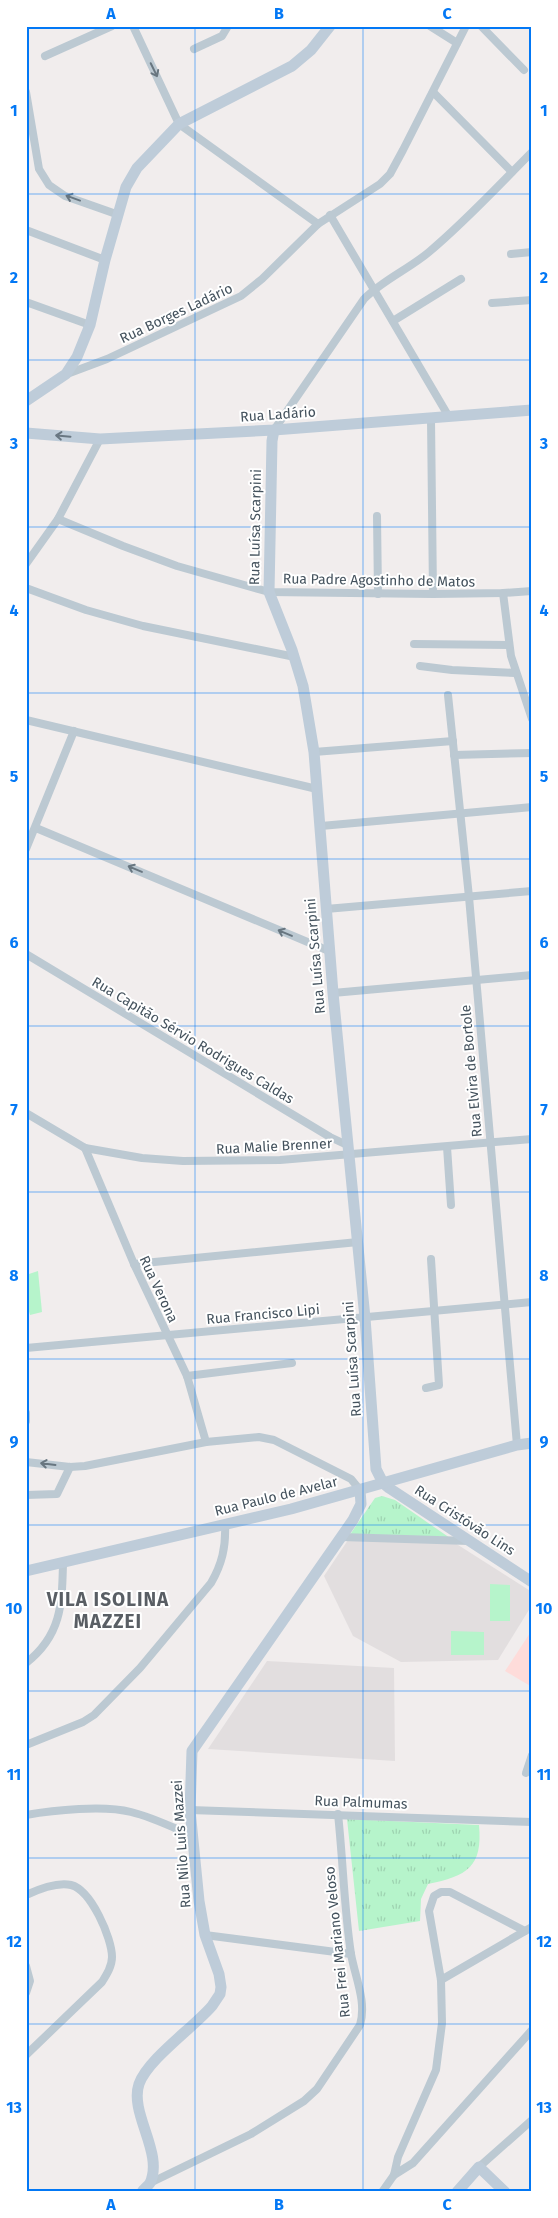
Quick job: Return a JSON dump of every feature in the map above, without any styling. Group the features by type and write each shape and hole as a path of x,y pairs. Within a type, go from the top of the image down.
{"street":[{"path":"45,56 112,26"},
{"path":"133,26 179,124 318,224"},
{"path":"194,49 222,36 228,26"},
{"path":"26,401 66,374 77,357 90,324 105,260 126,187 137,168 179,124 292,66 311,50 330,26"},
{"path":"430,26 457,43"},
{"name":"Rua Borges Ladário","path":"66,374 107,359 241,296 262,279 318,224 355,202 380,184 390,174 466,26"},
{"path":"481,26 524,70"},
{"path":"26,92 39,169 49,185 65,196 119,214"},
{"path":"433,92 512,172"},
{"path":"274,430 364,299 374,289 426,254 457,229 532,152"},
{"path":"330,216 449,417"},
{"path":"26,230 105,260"},
{"path":"511,254 532,252"},
{"path":"393,321 460,279"},
{"path":"492,303 532,300"},
{"path":"26,302 90,324"},
{"name":"Rua Ladário","path":"26,433 100,440 274,430 532,410"},
{"path":"431,419 433,594"},
{"name":"Rua Luísa Scarpini","path":"274,430 272,441 269,592 295,658 308,706 314,752 333,993 366,1318 374,1454 376,1469 383,1483"},
{"path":"26,564 58,519 100,440"},
{"path":"378,516 378,594"},
{"name":"Rua Padre Agostinho de Matos","path":"58,519 177,566 269,592 433,594 503,593 532,590"},
{"path":"26,588 86,610 143,626 295,658"},
{"path":"503,593 509,645 516,673 532,719"},
{"path":"414,644 509,645"},
{"path":"420,666 452,670 516,673"},
{"name":"Rua Elvira de Bortole","path":"448,695 469,897 517,1445"},
{"path":"26,720 317,789"},
{"path":"26,849 74,731"},
{"path":"314,752 453,741"},
{"path":"454,755 532,753"},
{"path":"321,826 532,807"},
{"path":"36,828 330,952"},
{"path":"326,909 532,891"},
{"name":"Rua Capitão Sérvio Rodrigues Caldas","path":"26,954 330,1137 348,1150"},
{"path":"333,993 532,975"},
{"name":"Rua Malie Brenner","path":"26,1113 85,1148 142,1158 182,1161 252,1162 348,1150 447,1147 532,1139"},
{"path":"447,1147 451,1205"},
{"name":"Rua Verona","path":"85,1148 134,1264 187,1376 206,1442"},
{"path":"134,1264 358,1242"},
{"path":"426,1388 439,1385 436,1312 431,1259"},
{"name":"Rua Francisco Lipi","path":"26,1348 532,1302"},
{"path":"187,1376 292,1363"},
{"path":"26,1413 26,1421"},
{"path":"26,1462 70,1467 98,1464 206,1442 252,1437 274,1440 351,1479 360,1490"},
{"name":"Rua Paulo de Avelar","path":"26,1571 291,1509 517,1445 532,1443"},
{"path":"26,1495 57,1494 70,1467"},
{"name":"Rua Cristóvão Lins","path":"383,1483 532,1582"},
{"name":"Rua Nilo Luis Mazzei","path":"146,2187 152,2170 139,2106 138,2086 146,2072 204,2016 220,1994 221,1987 219,1974 205,1935 190,1810 190,1758 194,1746 266,1647 341,1537 361,1504 360,1490"},
{"path":"26,1745 94,1716 140,1668 211,1583 218,1572 224,1558 225,1525"},
{"path":"341,1537 469,1541"},
{"path":"26,1663 46,1640 60,1613 63,1562"},
{"path":"526,1773 532,1755"},
{"path":"26,1815 66,1810 121,1810 145,1816 193,1836"},
{"name":"Rua Palmumas","path":"190,1810 532,1822"},
{"name":"Rua Frei Mariano Veloso","path":"146,2187 251,2134 304,2101 318,2089 355,2034 363,2016 351,1954 338,1814"},
{"path":"26,1895 61,1885 70,1885 80,1889 86,1894 102,1923 112,1954 109,1971 102,1982 26,2056"},
{"path":"394,2175 398,2157 436,2070 442,2024 441,1980 429,1918 431,1903 438,1894 445,1892 454,1894 528,1929"},
{"path":"441,1980 528,1929"},
{"path":"205,1935 351,1954"},
{"path":"26,1966 30,1981 26,1993"},
{"path":"382,2192 394,2175 413,2163 532,2030"},
{"path":"457,2192 479,2167 532,2120"},
{"path":"479,2167 505,2192"}],"shaded area":[{"path":"348,1540 455,1543 532,1592 532,1605 498,1660 401,1662 353,1636 324,1576"},
{"path":"532,1630 532,1687 505,1671"},
{"path":"267,1661 394,1668 395,1761 208,1749"}],"green space":[{"path":"38,1271 42,1312 30,1315 26,1301 26,1275"},
{"path":"382,1496 395,1500 450,1538 349,1536 375,1498"},
{"path":"490,1584 510,1585 510,1621 490,1621"},
{"path":"451,1631 484,1632 484,1655 451,1655"},
{"path":"347,1819 479,1825 480,1839 478,1851 470,1867 462,1873 428,1884 421,1899 420,1921 359,1931"}],"district":[{"name":"VILA ISOLINA MAZZEI","path":"108,1610"}]}
